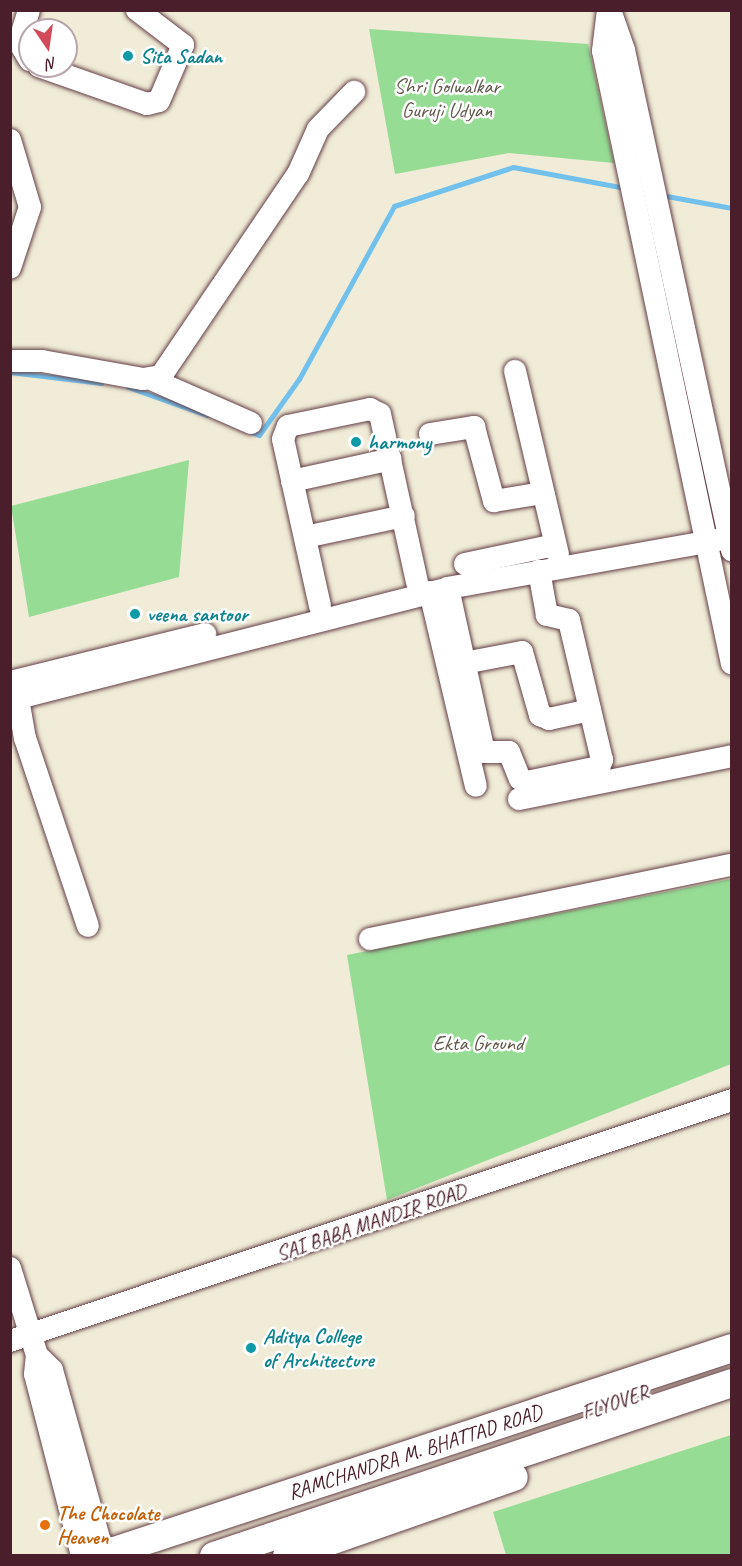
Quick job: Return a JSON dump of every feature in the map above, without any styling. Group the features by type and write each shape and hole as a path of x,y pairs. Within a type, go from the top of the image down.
{"main road":[{"name":"RAMCHANDRA M. BHATTAD ROAD","path":"97,1555 732,1348"},
{"name":"FLYOVER","path":"156,1556 732,1362"},
{"name":"FLYOVER","path":"214,1556 732,1383"},
{"path":"287,1556 732,1401"}],"street":[{"path":"73,78 147,104 159,101 183,45 137,10"},
{"path":"13,694 432,588 464,563 556,550 705,535 729,537 642,177 603,51 609,10"},
{"path":"153,380 169,366 298,174 318,129 354,92"},
{"path":"10,140 30,207 10,268"},
{"path":"654,232 705,535 732,664"},
{"path":"10,361 153,380 251,423"},
{"path":"515,370 556,550"},
{"path":"320,606 283,439 288,426 370,409 383,420 404,516 464,663 484,752 509,753 520,779 527,782 599,767 602,760 569,620 547,615 539,571"},
{"path":"430,434 474,427 494,501 543,493"},
{"path":"292,481 392,459"},
{"path":"305,537 404,516"},
{"path":"13,694 320,606 539,571 705,535"},
{"path":"432,588 476,786"},
{"path":"464,663 522,652 540,715 549,719 590,710"},
{"path":"13,694 25,738 88,926"},
{"path":"519,799 732,756"},
{"path":"370,939 732,865"},
{"name":"SAI BABA MANDIR ROAD","path":"26,1344 732,1100"},
{"path":"10,1268 26,1344 52,1370 97,1555"}],"green space":[{"name":"Shri Golwalkar Guruji Udyan","path":"369,29 588,44 614,163 509,153 395,174"},
{"path":"189,460 179,577 29,617 11,506"},
{"name":"Ekta Ground","path":"731,879 731,1064 387,1200 347,955"},
{"path":"731,1435 731,1555 506,1555 493,1512"}],"waterway":[{"path":"249,431 259,435 299,379 394,206 513,167 625,188"},
{"path":"661,195 732,208"},
{"path":"10,372 101,383"},
{"path":"128,387 207,415"}],"place":[{"name":"Sita Sadan","path":"128,56"},
{"name":"harmony","path":"356,442"},
{"name":"veena santoor","path":"135,614"},
{"name":"Aditya College of Architecture","path":"251,1348"},
{"name":"The Chocolate Heaven","path":"45,1525"}]}
